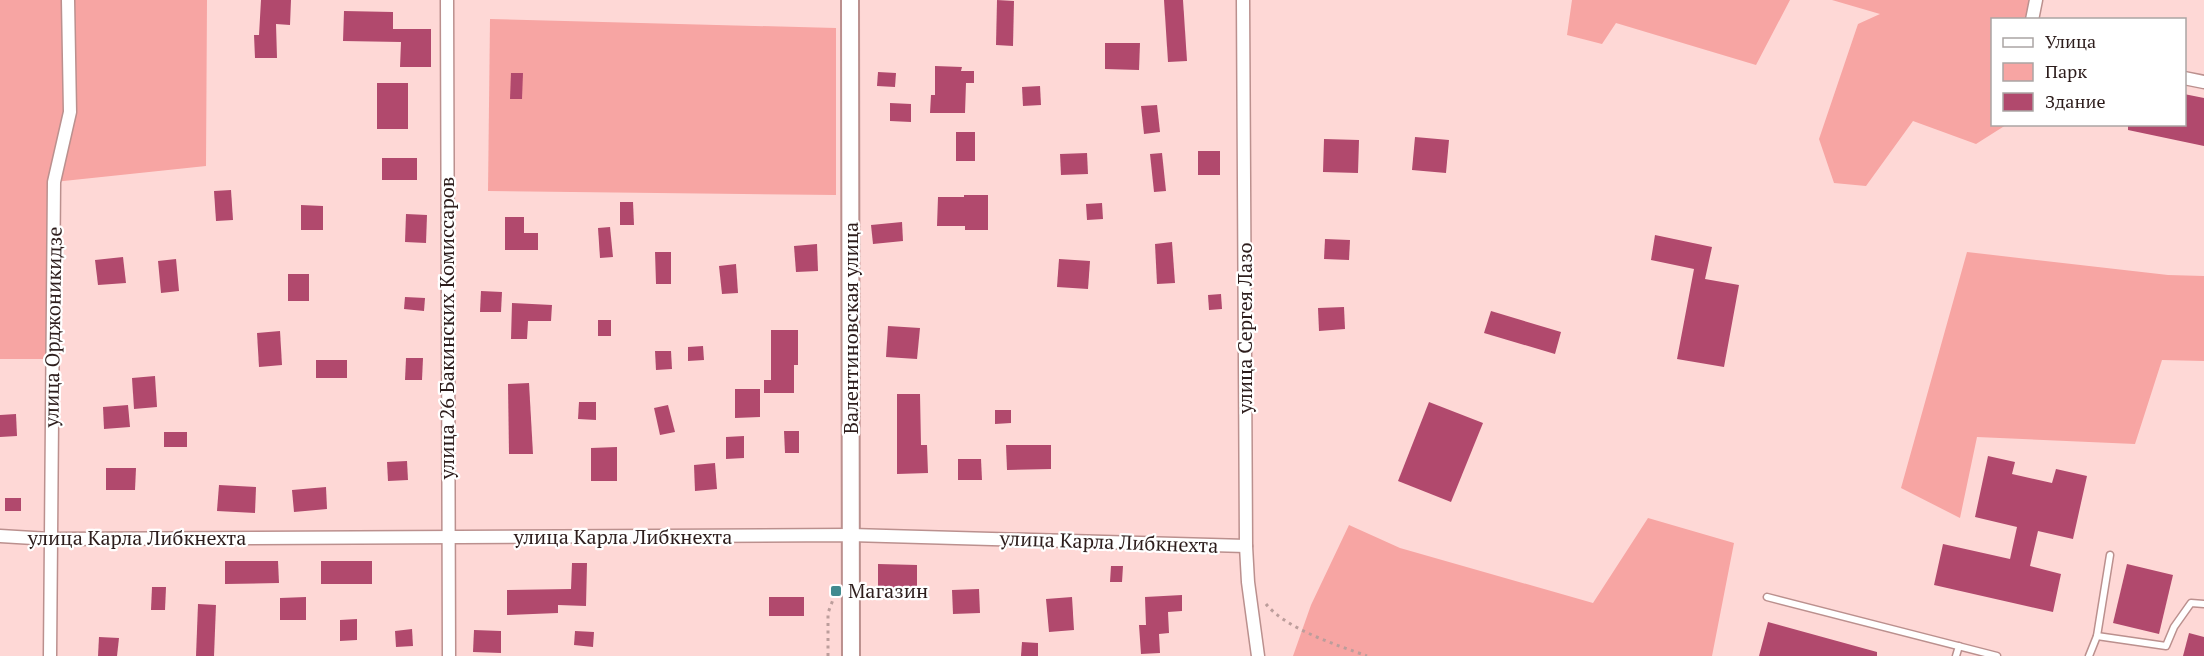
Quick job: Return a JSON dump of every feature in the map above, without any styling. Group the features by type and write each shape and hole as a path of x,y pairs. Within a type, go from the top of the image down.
{"main road":[{"name":"Валентиновская улица","path":"850,0 851,656"}],"street":[{"name":"улица Орджоникидзе","path":"50,656 54,182 70,112 68,0"},
{"name":"улица 26 Бакинских Комиссаров","path":"447,0 449,656"},
{"name":"улица Сергея Лазо","path":"1243,0 1246,546 1248,582 1258,656"},
{"path":"2032,18 2036,0"},
{"path":"2186,78 2204,82"},
{"name":"улица Карла Либкнехта","path":"0,536 448,538 851,535 1246,546"}],"lane":[{"path":"2089,656 2097,636 2110,555"},
{"path":"1767,597 1997,656"},
{"path":"2097,636 2166,646 2174,627 2191,603 2204,604"},
{"path":"1956,656 1959,646"}],"path":[{"path":"828,656 828,613 836,591"},
{"path":"1265,603 1271,610 1302,630 1367,656"}],"green space":[{"path":"0,0 207,0 206,166 54,182 53,359 0,359"},
{"path":"1572,0 1790,0 1756,65 1616,23 1602,44 1567,35"},
{"path":"1832,0 2029,0 2025,18 1991,18 1991,126 2004,126 1976,144 1913,121 1866,186 1834,183 1819,139 1858,24 1880,14"},
{"path":"490,19 836,28 836,195 488,191"},
{"path":"1967,252 2168,275 2204,276 2204,361 2162,360 2135,444 1977,437 1960,518 1901,488"},
{"path":"1648,518 1734,543 1712,656 1293,656 1311,605 1349,525 1400,548 1593,603"}],"building":[{"path":"261,0 291,0 290,25 276,24 277,58 255,58 254,35 259,35"},
{"path":"997,0 1014,1 1013,46 996,45"},
{"path":"1164,0 1183,0 1187,61 1168,62"},
{"path":"344,11 393,12 393,29 431,29 431,67 400,67 401,42 343,41"},
{"path":"1105,43 1140,43 1139,70 1105,69"},
{"path":"935,66 962,67 961,71 974,71 974,83 966,83 965,113 930,113 931,95 935,95"},
{"path":"878,72 896,73 895,87 877,86"},
{"path":"511,73 523,73 522,99 510,99"},
{"path":"377,83 408,83 408,129 377,129"},
{"path":"1040,86 1041,105 1023,106 1022,87"},
{"path":"2186,94 2204,98 2204,146 2128,130 2128,126 2186,126"},
{"path":"890,103 911,104 911,122 890,121"},
{"path":"1157,105 1160,132 1144,134 1141,106"},
{"path":"956,132 975,132 975,161 956,161"},
{"path":"1415,137 1449,140 1446,173 1412,170"},
{"path":"1324,139 1359,140 1358,173 1323,172"},
{"path":"1198,151 1220,151 1220,175 1198,175"},
{"path":"1087,153 1088,174 1061,175 1060,154"},
{"path":"1162,153 1166,191 1154,192 1150,154"},
{"path":"382,158 417,158 417,180 382,180"},
{"path":"231,190 233,220 216,221 214,191"},
{"path":"964,195 988,195 988,230 965,230 965,226 937,226 938,197 964,197"},
{"path":"620,202 633,202 634,225 620,225"},
{"path":"1102,203 1103,219 1087,220 1086,204"},
{"path":"301,205 323,206 323,230 301,230"},
{"path":"406,214 427,215 426,243 405,242"},
{"path":"505,217 524,217 524,233 538,233 538,250 505,250"},
{"path":"902,222 903,241 873,244 871,225"},
{"path":"610,227 613,257 600,258 598,228"},
{"path":"1655,235 1712,247 1705,279 1739,285 1724,367 1677,359 1694,269 1651,260"},
{"path":"1325,239 1350,240 1349,260 1324,259"},
{"path":"1172,242 1175,283 1157,284 1155,244"},
{"path":"817,244 818,271 796,272 794,246"},
{"path":"655,252 671,252 671,284 656,284"},
{"path":"123,257 126,283 98,285 95,260"},
{"path":"176,259 179,291 161,293 158,261"},
{"path":"1059,259 1090,261 1088,289 1057,287"},
{"path":"736,264 738,293 722,294 719,266"},
{"path":"288,274 309,274 309,301 288,301"},
{"path":"481,291 502,292 501,312 480,312"},
{"path":"1221,294 1222,309 1209,310 1208,295"},
{"path":"405,297 425,298 424,311 404,309"},
{"path":"512,303 552,305 551,321 528,321 527,339 511,339"},
{"path":"1344,307 1345,329 1319,331 1318,308"},
{"path":"1491,311 1561,332 1555,354 1484,333"},
{"path":"598,320 611,320 611,336 598,336"},
{"path":"888,326 920,328 917,359 886,357"},
{"path":"771,330 798,330 798,365 794,365 794,393 764,393 764,380 771,380"},
{"path":"280,331 282,365 259,367 257,333"},
{"path":"703,346 704,360 688,361 688,347"},
{"path":"655,351 671,351 672,369 656,370"},
{"path":"406,358 423,358 422,380 405,380"},
{"path":"316,360 347,360 347,378 316,378"},
{"path":"155,376 157,407 134,409 132,378"},
{"path":"529,383 533,454 509,454 508,384"},
{"path":"735,389 760,389 760,417 735,418"},
{"path":"897,394 920,394 921,445 927,445 928,473 897,474"},
{"path":"579,402 596,402 596,420 578,419"},
{"path":"1429,402 1483,423 1451,502 1398,481"},
{"path":"128,405 130,427 104,429 103,407"},
{"path":"668,405 675,432 660,435 654,408"},
{"path":"995,410 1011,410 1011,423 995,424"},
{"path":"16,414 17,436 0,437 0,415"},
{"path":"784,431 799,431 799,453 785,453"},
{"path":"164,432 187,432 187,447 164,447"},
{"path":"744,436 744,458 726,459 726,437"},
{"path":"1006,445 1051,445 1051,469 1007,470"},
{"path":"617,447 617,481 591,481 591,448"},
{"path":"1988,456 2015,462 2012,474 2052,483 2056,469 2087,476 2073,539 2038,531 2030,566 2061,574 2053,612 1934,585 1943,544 2010,559 2017,527 1975,517"},
{"path":"958,459 981,459 982,480 958,480"},
{"path":"407,461 408,480 388,481 387,462"},
{"path":"715,463 717,489 695,491 694,465"},
{"path":"106,468 136,468 135,490 106,490"},
{"path":"219,485 256,487 255,513 217,511"},
{"path":"326,487 327,509 294,512 292,490"},
{"path":"5,498 21,498 21,511 5,511"},
{"path":"225,561 278,561 279,583 225,584"},
{"path":"321,561 372,561 372,584 321,584"},
{"path":"572,563 587,563 586,606 558,605 558,613 507,615 507,590 571,589"},
{"path":"878,564 917,565 917,589 878,589"},
{"path":"2127,564 2173,575 2159,634 2113,623"},
{"path":"1111,566 1123,566 1122,582 1110,582"},
{"path":"152,587 166,587 165,610 151,610"},
{"path":"979,589 980,613 953,614 952,590"},
{"path":"1182,595 1182,611 1168,612 1169,633 1159,634 1160,653 1141,654 1139,625 1146,625 1145,597"},
{"path":"306,597 306,620 280,620 280,598"},
{"path":"769,597 804,597 804,616 769,616"},
{"path":"1072,597 1074,630 1049,632 1046,599"},
{"path":"198,604 216,605 214,656 196,656"},
{"path":"357,619 357,640 340,641 340,620"},
{"path":"1768,622 1877,652 1877,656 1759,656"},
{"path":"412,629 413,646 396,647 395,631"},
{"path":"474,630 501,631 501,653 473,652"},
{"path":"575,631 594,632 593,647 574,645"},
{"path":"2189,633 2204,637 2204,656 2183,656"},
{"path":"99,637 119,638 117,656 98,656"},
{"path":"1022,642 1038,643 1038,656 1021,656"}],"place":[{"name":"Магазин","path":"836,591"}]}
